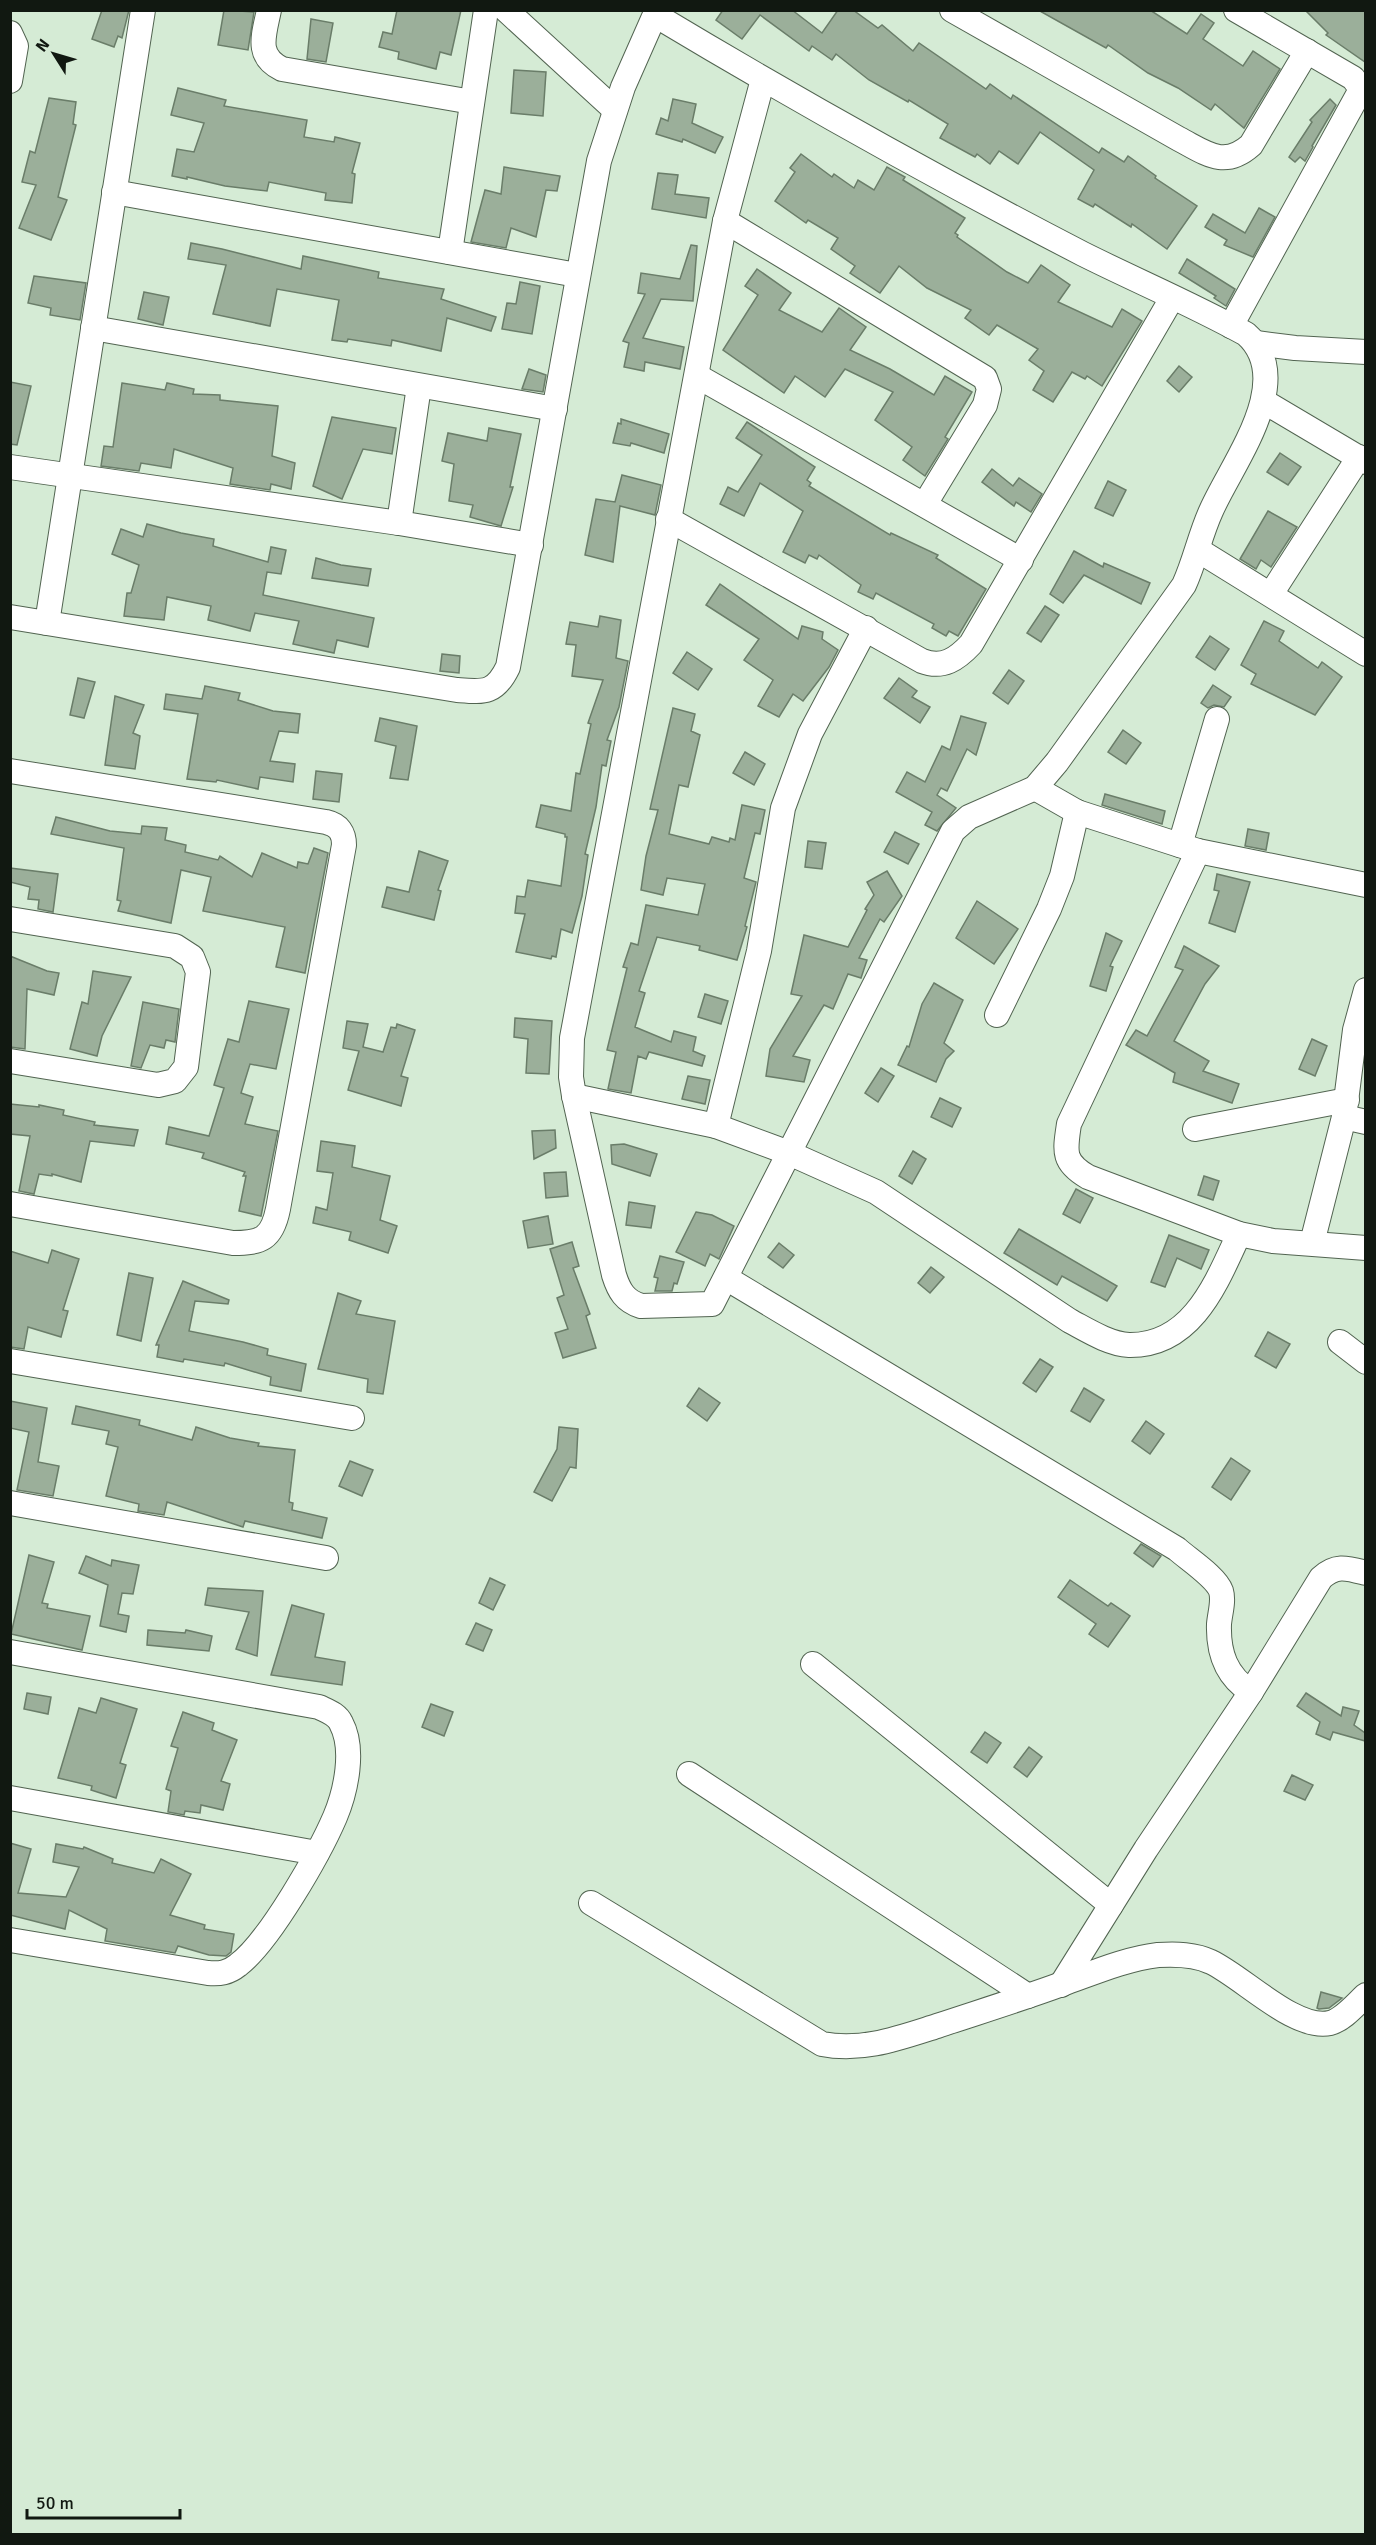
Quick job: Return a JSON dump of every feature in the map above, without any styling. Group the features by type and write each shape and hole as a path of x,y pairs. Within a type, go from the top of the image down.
{"street":[{"path":"47,623 143,10"},
{"path":"269,10 263,49 265,56 282,69 472,102"},
{"path":"450,252 486,10"},
{"path":"506,10 615,110"},
{"path":"952,10 1215,158 1225,159 1243,153 1251,145 1306,51"},
{"path":"1231,326 1359,93 1359,86 1353,78 1236,10"},
{"path":"10,617 457,690 481,692 497,685 508,667 599,161 615,110 656,13 763,79 1072,248 1231,326 1256,343 1365,352"},
{"path":"10,33 16,46 10,81"},
{"path":"763,79 725,221 572,1038 571,1077 574,1096 614,1275 622,1295 634,1304 712,1304 953,831 969,817 1035,788 1057,762 1184,585 1210,513 1250,437 1263,401 1267,374 1263,357 1256,343"},
{"path":"114,192 577,274"},
{"path":"725,221 985,378 989,389 985,405 925,504"},
{"path":"668,519 922,661 931,664 948,662 971,644 1172,298"},
{"path":"93,328 555,409"},
{"path":"697,376 1021,560"},
{"path":"399,523 419,386"},
{"path":"1263,401 1362,460 1271,594"},
{"path":"10,467 399,523 531,545"},
{"path":"1198,550 1365,654"},
{"path":"716,1126 759,951 783,808 810,734 866,628"},
{"path":"1217,719 1189,848 1069,1124 1065,1150 1075,1170 1088,1177 1239,1234 1274,1241 1365,1248"},
{"path":"10,771 326,822 335,825 340,830 344,845 278,1209 272,1230 254,1243 232,1243 10,1204"},
{"path":"1035,788 1077,812 1189,848 1365,885"},
{"path":"997,1015 1049,909 1062,876 1077,812"},
{"path":"10,919 175,946 192,957 198,972 186,1067 175,1081 166,1084 143,1083 10,1061"},
{"path":"1312,1243 1354,1100 1355,1030 1365,990"},
{"path":"574,1096 716,1126 789,1153 876,1192 1070,1321 1095,1334 1128,1345 1165,1337 1184,1326 1201,1307 1215,1284 1239,1234"},
{"path":"1195,1129 1354,1100"},
{"path":"726,1278 1177,1550 1216,1583 1221,1590 1220,1640 1225,1665 1235,1681 1251,1692"},
{"path":"1340,1341 1365,1362"},
{"path":"10,1361 352,1418"},
{"path":"10,1503 326,1558"},
{"path":"1061,1985 1251,1692 1321,1578 1330,1569 1338,1567 1365,1573"},
{"path":"10,1652 307,1704 328,1711 341,1722 348,1752 344,1790 336,1816 317,1853 285,1907 264,1936 246,1959 227,1972 208,1973 10,1940"},
{"path":"813,1664 1111,1905"},
{"path":"689,1774 1028,1996"},
{"path":"10,1798 317,1853"},
{"path":"591,1903 822,2044 843,2048 900,2038 1116,1965 1155,1956 1176,1954 1196,1956 1212,1962 1289,2012 1306,2022 1319,2025 1333,2022 1365,1995"}],"building":[{"path":"102,10 129,10 122,38 118,36 114,47 92,39"},
{"path":"224,10 254,12 248,50 218,45"},
{"path":"397,10 461,10 451,55 440,52 436,69 398,59 399,52 379,47 383,32 392,34"},
{"path":"723,10 792,10 822,33 838,10 853,10 878,28 882,25 913,51 919,43 986,89 990,84 1011,99 1013,95 1099,153 1102,148 1124,162 1128,156 1156,176 1155,178 1197,206 1167,249 1132,224 1131,227 1095,204 1093,207 1078,199 1094,170 1040,132 1018,164 999,151 990,164 977,154 975,157 940,138 948,124 909,100 908,102 869,80 836,54 832,60 812,46 809,51 760,15 742,39 716,20"},
{"path":"1038,10 1150,10 1187,34 1201,14 1214,23 1203,39 1243,66 1253,51 1280,69 1244,128 1215,104 1211,110 1178,88 1148,73 1108,45 1106,48"},
{"path":"1305,10 1365,10 1365,62 1326,35 1328,33"},
{"path":"311,19 333,23 326,62 307,59"},
{"path":"514,70 546,72 543,116 511,113"},
{"path":"178,88 226,100 224,106 307,120 304,137 334,142 335,137 360,143 352,173 355,174 352,203 325,200 326,193 269,182 267,191 172,176 177,149 194,152 204,123 171,115"},
{"path":"49,98 76,102 73,124 76,125 58,197 67,200 51,240 19,228 36,185 22,182 30,151 35,153"},
{"path":"673,99 696,104 692,123 723,137 715,153 683,139 682,142 656,134 661,118 668,121"},
{"path":"1330,99 1336,105 1313,147 1305,161 1300,157 1295,162 1289,157 1312,122 1310,120"},
{"path":"801,154 832,177 834,174 854,188 858,180 874,190 887,167 905,177 903,180 965,218 955,233 957,237 1007,272 1028,283 1041,265 1070,285 1058,302 1112,327 1122,309 1142,321 1102,386 1087,376 1085,379 1072,372 1053,402 1033,390 1044,371 1029,360 1038,349 997,325 989,335 965,318 971,310 927,288 899,266 880,293 850,273 855,266 831,249 838,238 808,220 806,223 775,201 795,172 790,168"},
{"path":"504,167 560,176 557,191 546,190 536,237 511,228 506,248 471,242 485,190 501,194"},
{"path":"658,173 678,175 675,194 709,198 706,218 652,209"},
{"path":"1259,208 1275,217 1253,257 1224,245 1227,240 1205,227 1213,214 1245,233"},
{"path":"191,243 301,269 303,256 379,272 378,278 444,289 441,299 496,317 491,331 447,318 441,351 392,340 391,346 348,339 347,342 332,340 339,300 277,289 270,326 213,314 226,265 188,259"},
{"path":"691,245 697,246 693,301 661,299 643,338 684,347 680,369 645,362 644,371 624,367 629,343 623,341 645,294 638,293 641,273 680,279"},
{"path":"1187,259 1235,289 1226,306 1214,298 1216,296 1179,273"},
{"path":"757,269 791,293 779,310 822,332 839,308 866,327 850,350 890,369 934,395 945,376 972,392 945,437 948,439 925,476 903,460 912,447 875,420 893,392 845,369 825,397 795,376 784,393 723,350 758,295 745,286"},
{"path":"34,276 86,283 80,320 50,315 51,308 28,303"},
{"path":"520,282 540,286 532,334 502,329 507,303 516,304"},
{"path":"144,292 169,297 163,325 138,319"},
{"path":"1179,366 1192,377 1179,392 1167,381"},
{"path":"529,369 546,375 543,392 522,389"},
{"path":"10,382 31,386 17,445 10,444"},
{"path":"122,383 165,390 167,383 194,389 193,394 220,395 220,400 278,406 272,456 295,463 291,489 271,484 270,490 230,484 233,468 174,449 171,468 141,463 139,471 101,466 104,446 113,447"},
{"path":"332,417 396,428 392,454 363,449 342,499 313,486"},
{"path":"621,419 669,434 664,453 631,443 630,446 613,443"},
{"path":"747,422 815,467 807,480 811,483 809,486 890,535 891,533 938,555 936,558 986,589 958,636 949,631 946,636 932,628 934,624 876,593 873,599 858,592 861,585 819,555 817,559 809,555 805,563 783,552 803,511 760,483 744,516 720,504 728,487 738,492 762,455 736,438"},
{"path":"489,428 521,434 510,487 513,487 501,526 470,517 473,505 449,501 454,464 442,461 448,433 487,441"},
{"path":"1280,453 1301,467 1288,485 1267,472"},
{"path":"992,469 1013,486 1019,478 1042,494 1031,512 1016,502 1014,506 982,482"},
{"path":"622,475 661,485 655,515 620,506 613,562 585,555 596,499 615,502"},
{"path":"1108,481 1126,490 1113,516 1095,508"},
{"path":"1268,511 1297,527 1271,567 1261,560 1256,569 1240,559"},
{"path":"147,524 214,539 213,546 268,562 271,547 286,550 281,574 267,572 263,595 374,618 368,647 337,640 334,653 293,644 299,621 255,613 250,631 208,620 211,606 167,597 164,620 124,616 127,593 131,593 139,565 112,554 121,529 143,537"},
{"path":"1074,551 1103,567 1104,563 1150,583 1141,604 1084,575 1063,603 1050,594"},
{"path":"316,558 341,565 371,569 368,586 312,578"},
{"path":"720,584 798,639 802,626 823,632 822,639 838,650 829,667 803,701 793,694 779,717 758,706 773,680 744,660 759,639 706,605"},
{"path":"1045,606 1059,615 1041,642 1027,633"},
{"path":"600,616 621,620 616,658 628,661 619,707 607,740 611,741 606,766 602,765 596,807 585,854 588,855 582,896 572,933 561,929 556,957 552,956 551,959 516,952 525,914 515,913 517,896 525,897 528,880 561,886 567,837 565,834 536,827 541,805 571,811 576,773 580,774 591,724 588,723 603,680 572,676 576,645 566,644 570,622 598,627"},
{"path":"1264,621 1284,631 1279,641 1318,668 1322,662 1342,677 1315,715 1251,684 1256,674 1241,665"},
{"path":"1210,636 1229,649 1215,670 1196,657"},
{"path":"687,652 712,669 698,690 673,673"},
{"path":"442,654 460,656 459,673 440,671"},
{"path":"1009,670 1024,681 1008,704 993,693"},
{"path":"78,678 95,682 84,718 70,715"},
{"path":"899,678 917,691 912,697 930,707 920,723 884,698"},
{"path":"1213,685 1231,697 1224,707 1214,705 1208,708 1201,703"},
{"path":"205,686 240,693 238,700 273,711 300,714 298,733 279,731 270,761 295,764 293,782 260,777 258,789 217,780 216,782 187,779 198,714 164,709 166,694 202,699"},
{"path":"115,696 144,705 133,733 140,736 135,769 105,765"},
{"path":"673,708 695,714 691,731 700,735 688,787 679,785 669,834 709,844 712,837 729,842 730,838 735,840 742,805 765,810 760,834 755,833 744,878 756,882 745,926 747,927 737,960 699,950 700,946 657,937 639,991 645,993 635,1027 671,1042 674,1031 696,1037 693,1051 705,1056 702,1066 649,1052 646,1059 638,1056 631,1093 608,1089 616,1052 607,1050 627,968 623,967 631,943 638,945 646,905 698,915 705,884 667,878 663,895 641,890 646,856 658,810 650,809"},
{"path":"961,716 986,723 976,755 967,749 947,791 941,788 937,795 956,808 937,831 925,825 932,812 896,792 907,772 925,782 942,746 950,750"},
{"path":"380,718 417,726 408,780 390,778 396,746 375,741"},
{"path":"1123,730 1141,743 1126,764 1108,752"},
{"path":"745,752 765,764 754,785 733,773"},
{"path":"316,771 342,774 339,802 313,799"},
{"path":"1105,794 1165,811 1162,824 1102,805"},
{"path":"56,817 110,831 141,834 142,826 167,828 165,840 186,845 185,852 218,860 220,856 252,877 262,853 297,868 298,862 308,864 314,848 328,853 305,973 276,967 285,927 203,911 211,877 181,870 171,923 118,911 121,901 117,900 124,848 51,834"},
{"path":"1248,829 1269,833 1266,850 1245,846"},
{"path":"895,832 919,844 908,864 884,852"},
{"path":"808,841 826,843 822,869 805,867"},
{"path":"419,851 448,861 438,890 441,891 434,920 382,907 387,887 409,892"},
{"path":"10,868 58,874 53,912 38,909 39,900 28,899 30,887 10,882"},
{"path":"887,871 902,896 884,922 880,919 859,958 867,960 861,978 848,974 833,1009 824,1005 793,1056 810,1060 804,1082 766,1076 770,1049 802,996 791,994 804,935 848,947 874,895 867,882"},
{"path":"1217,874 1250,882 1235,932 1209,923 1219,891 1214,890"},
{"path":"977,901 1018,929 994,964 956,938"},
{"path":"1106,933 1122,941 1110,966 1113,967 1106,991 1090,986"},
{"path":"1184,946 1219,966 1205,984 1174,1041 1209,1061 1203,1071 1239,1084 1232,1103 1173,1082 1175,1073 1126,1045 1136,1030 1147,1036 1183,970 1175,967"},
{"path":"10,956 47,971 59,973 54,995 27,989 25,1049 10,1047"},
{"path":"93,971 131,977 102,1036 97,1056 70,1049 82,1002 88,1004"},
{"path":"934,983 963,1000 944,1043 954,1051 946,1059 936,1082 898,1065 907,1046 909,1047 922,1004"},
{"path":"705,994 728,1001 721,1024 698,1017"},
{"path":"249,1001 289,1009 276,1069 250,1064 241,1093 253,1097 245,1124 278,1131 261,1216 239,1211 245,1172 202,1158 204,1153 166,1144 169,1127 209,1136 224,1088 214,1085 228,1039 239,1042"},
{"path":"143,1002 179,1009 175,1042 166,1040 164,1048 150,1045 141,1068 131,1066"},
{"path":"515,1018 552,1021 549,1074 526,1073 528,1039 514,1037"},
{"path":"347,1021 368,1024 363,1047 383,1052 391,1027 396,1028 397,1024 415,1030 401,1076 408,1078 401,1106 348,1090 359,1051 343,1048"},
{"path":"1312,1039 1327,1046 1315,1076 1299,1069"},
{"path":"881,1068 894,1076 878,1102 865,1093"},
{"path":"688,1076 710,1080 705,1104 682,1099"},
{"path":"940,1098 961,1108 952,1127 931,1117"},
{"path":"10,1104 39,1107 39,1105 64,1110 63,1115 95,1122 94,1125 138,1130 134,1146 90,1141 81,1182 52,1174 52,1176 39,1174 34,1194 19,1191 30,1136 10,1134"},
{"path":"555,1130 556,1148 534,1159 532,1131"},
{"path":"321,1141 355,1146 352,1167 390,1176 380,1220 397,1226 388,1253 349,1240 351,1232 313,1223 316,1207 327,1210 333,1173 317,1171"},
{"path":"624,1144 657,1154 650,1176 612,1164 611,1145"},
{"path":"913,1151 926,1159 912,1184 899,1176"},
{"path":"566,1172 568,1196 546,1198 544,1173"},
{"path":"1204,1176 1219,1181 1213,1200 1198,1195"},
{"path":"1076,1189 1093,1198 1080,1223 1063,1214"},
{"path":"629,1202 655,1206 651,1228 626,1225"},
{"path":"696,1212 712,1215 734,1226 719,1259 710,1254 705,1266 676,1252"},
{"path":"548,1216 553,1244 528,1248 523,1221"},
{"path":"1019,1229 1117,1286 1107,1301 1062,1276 1057,1285 1004,1253"},
{"path":"1169,1235 1209,1250 1201,1269 1177,1258 1165,1287 1151,1282"},
{"path":"572,1242 579,1266 573,1268 590,1314 586,1316 596,1348 563,1358 555,1333 568,1329 557,1298 564,1295 550,1249"},
{"path":"779,1243 794,1255 783,1268 768,1257"},
{"path":"52,1250 79,1259 63,1310 68,1311 61,1337 28,1327 24,1349 10,1347 10,1251 48,1263"},
{"path":"660,1256 684,1262 677,1284 674,1283 672,1291 655,1291 658,1278 654,1277"},
{"path":"931,1267 944,1277 930,1293 918,1283"},
{"path":"129,1273 153,1278 141,1341 117,1335"},
{"path":"183,1281 229,1300 228,1304 195,1301 189,1331 268,1349 267,1355 306,1364 301,1391 270,1385 271,1377 225,1363 224,1366 157,1357 159,1345 156,1345"},
{"path":"338,1293 361,1301 356,1314 395,1321 383,1394 367,1392 368,1379 318,1369"},
{"path":"1268,1332 1290,1344 1276,1368 1255,1356"},
{"path":"1040,1359 1053,1367 1036,1392 1023,1383"},
{"path":"699,1388 720,1403 707,1421 687,1406"},
{"path":"1084,1388 1104,1400 1090,1422 1071,1411"},
{"path":"10,1401 47,1408 38,1462 59,1466 53,1496 17,1490 29,1432 10,1428"},
{"path":"76,1406 140,1420 139,1425 192,1440 196,1427 230,1438 259,1443 258,1446 295,1450 289,1502 293,1503 292,1510 327,1518 322,1538 245,1521 243,1527 167,1502 164,1515 138,1511 139,1504 106,1496 118,1447 106,1444 109,1431 72,1424"},
{"path":"1146,1421 1164,1434 1150,1454 1132,1441"},
{"path":"559,1427 578,1429 576,1468 570,1467 552,1501 534,1492 557,1449"},
{"path":"1231,1458 1250,1471 1231,1500 1212,1487"},
{"path":"350,1461 373,1470 362,1496 339,1486"},
{"path":"1141,1544 1161,1556 1153,1567 1134,1553"},
{"path":"29,1555 54,1562 42,1603 48,1604 47,1608 90,1616 82,1650 11,1634"},
{"path":"86,1556 111,1566 112,1560 139,1565 133,1594 122,1593 118,1614 129,1616 126,1632 100,1626 108,1585 79,1573"},
{"path":"490,1578 505,1585 493,1610 479,1603"},
{"path":"1070,1580 1108,1606 1111,1603 1130,1616 1108,1647 1089,1634 1096,1624 1058,1597"},
{"path":"208,1588 263,1591 257,1656 236,1649 249,1612 205,1605"},
{"path":"292,1605 324,1614 315,1657 345,1662 342,1685 271,1675"},
{"path":"476,1623 492,1630 483,1651 466,1644"},
{"path":"148,1630 185,1633 186,1630 212,1636 209,1651 147,1645"},
{"path":"27,1693 51,1697 48,1714 24,1709"},
{"path":"1306,1693 1341,1716 1343,1707 1359,1711 1354,1725 1365,1733 1365,1741 1333,1732 1330,1740 1316,1734 1320,1722 1297,1706"},
{"path":"101,1698 137,1709 120,1763 126,1765 116,1798 91,1790 92,1786 58,1778 79,1708 96,1713"},
{"path":"431,1704 453,1712 444,1736 422,1727"},
{"path":"183,1712 214,1723 212,1730 237,1740 221,1781 230,1784 223,1810 201,1805 200,1813 185,1811 184,1815 168,1812 171,1791 166,1789 178,1748 171,1746"},
{"path":"985,1732 1001,1743 987,1763 971,1752"},
{"path":"1029,1747 1042,1757 1027,1777 1014,1767"},
{"path":"1292,1775 1313,1785 1305,1800 1284,1791"},
{"path":"10,1843 31,1849 18,1893 66,1897 79,1867 53,1862 56,1844 83,1849 84,1847 113,1859 112,1863 154,1873 161,1859 191,1874 170,1915 205,1925 204,1929 234,1934 231,1952 226,1956 209,1955 178,1946 175,1953 105,1941 107,1929 69,1910 65,1929 10,1915"},
{"path":"1321,1992 1342,1998 1329,2008 1319,2009 1317,2008"}]}
